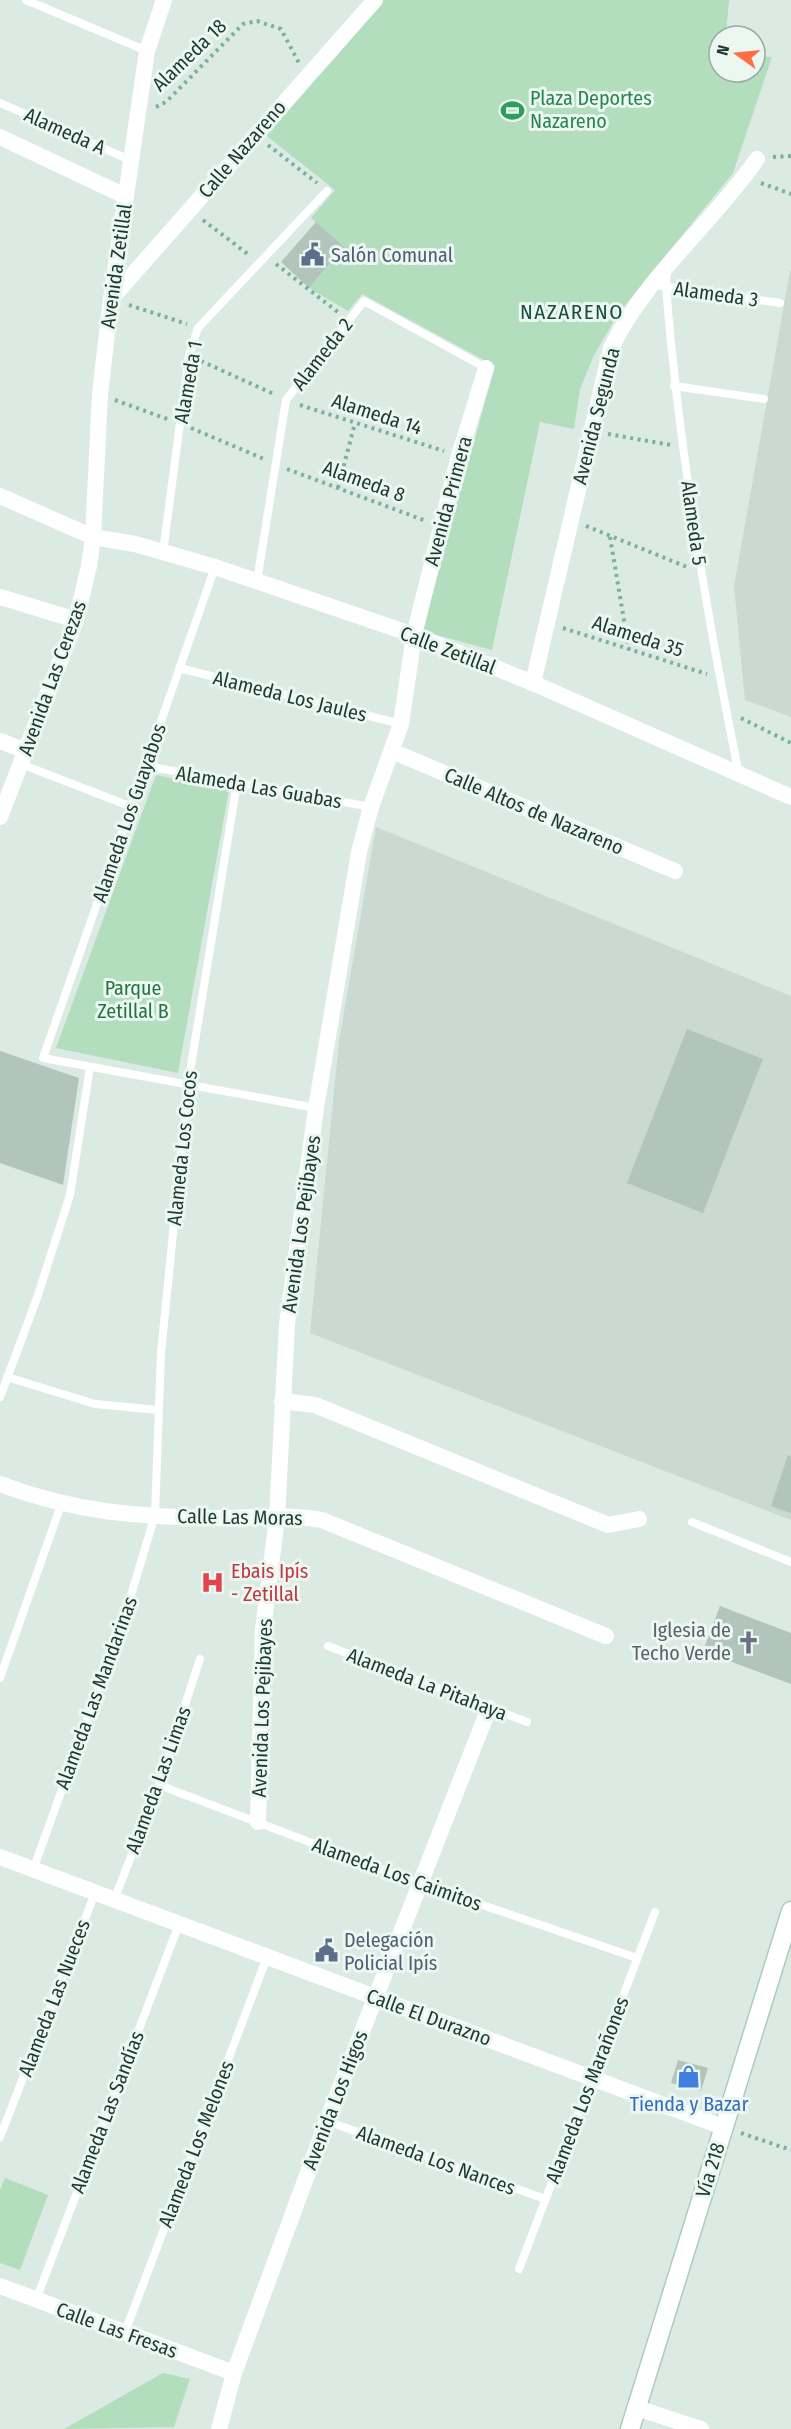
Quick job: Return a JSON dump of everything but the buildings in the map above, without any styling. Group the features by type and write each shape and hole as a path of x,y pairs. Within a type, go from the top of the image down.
{"main road":[{"name":"Vía 218","path":"630,2429 791,1911"}],"street":[{"name":"Avenida Zetillal","path":"93,537 99,394 111,299 147,51 164,0"},
{"name":"Calle Nazareno","path":"111,299 375,0"},
{"path":"0,136 125,196"},
{"name":"Avenida Segunda","path":"533,683 589,431 610,348 619,330 658,286 667,269 689,240 745,177 757,159"},
{"name":"Avenida Primera","path":"414,635 459,456 486,368"},
{"name":"Calle Zetillal","path":"0,496 93,537 163,552 214,567 414,635 533,683 791,797"},
{"name":"Avenida Las Cerezas","path":"0,817 76,620 93,537"},
{"path":"0,597 76,620"},
{"name":"Avenida Los Pejibayes","path":"258,1822 263,1629 277,1518 287,1324 316,1108 359,852 371,807 401,724 414,635"},
{"path":"0,741 23,757"},
{"name":"Calle Altos de Nazareno","path":"392,751 675,871"},
{"path":"282,1401 315,1405 608,1525 639,1520"},
{"name":"Calle Las Moras","path":"0,1484 61,1505 105,1512 277,1518 298,1516 322,1520 606,1636"},
{"name":"Avenida Los Higos","path":"219,2429 234,2373 327,2121 418,1883 489,1708"},
{"name":"Calle El Durazno","path":"1,1860 723,2127"},
{"name":"Calle Las Fresas","path":"0,2286 234,2373"},
{"path":"637,2408 701,2429"}],"lane":[{"path":"26,0 147,51"},
{"name":"Alameda A","path":"0,103 130,160"},
{"name":"Alameda 1","path":"163,552 189,355 198,328 264,261 327,191"},
{"name":"Alameda 3","path":"658,286 780,303"},
{"name":"Alameda 5","path":"658,286 701,572 739,775"},
{"name":"Alameda 2","path":"257,581 286,400 364,302 486,368"},
{"path":"674,386 764,399"},
{"name":"Alameda Los Guayabos","path":"90,1067 43,1058 214,567"},
{"name":"Alameda Los Jaules","path":"180,668 401,724"},
{"path":"23,757 132,807"},
{"name":"Alameda Las Guabas","path":"146,766 371,807"},
{"name":"Alameda Los Cocos","path":"155,1515 160,1353 188,1084 237,783"},
{"path":"0,1397 37,1298 70,1195 90,1067 316,1108"},
{"path":"8,1377 95,1404 159,1410"},
{"path":"0,1678 61,1505"},
{"name":"Alameda Las Mandarinas","path":"33,1870 126,1612 155,1515"},
{"path":"692,1522 791,1562"},
{"name":"Alameda La Pitahaya","path":"327,1646 527,1722"},
{"name":"Alameda Las Limas","path":"114,1900 159,1785 200,1659"},
{"name":"Alameda Los Caimitos","path":"159,1785 418,1883 637,1958"},
{"name":"Alameda Las Nueces","path":"0,2137 95,1893"},
{"name":"Alameda Los Marañones","path":"519,2269 655,1912"},
{"name":"Alameda Las Sandías","path":"36,2300 179,1924"},
{"name":"Alameda Los Melones","path":"125,2332 267,1957"},
{"name":"Alameda Los Nances","path":"327,2121 545,2199"}],"path":[{"name":"Alameda 18","path":"137,117 166,102 243,24 257,21 281,29 306,76"},
{"path":"255,135 327,191"},
{"path":"745,177 791,194"},
{"path":"190,210 349,320"},
{"path":"111,299 198,328"},
{"name":"Alameda 14","path":"189,355 286,400 459,456"},
{"name":"Alameda 8","path":"99,394 180,423 276,465 441,526"},
{"path":"338,488 355,423"},
{"path":"589,431 683,447"},
{"path":"571,520 701,572"},
{"path":"609,536 629,650"},
{"name":"Alameda 35","path":"548,622 720,678"},
{"path":"725,705 747,723 791,743"},
{"path":"723,2127 791,2150"}],"shaded area":[{"path":"790,271 791,717 745,700 734,586"},
{"path":"376,827 791,996 791,1520 310,1333 339,1041"}],"green space":[{"path":"382,0 729,0 727,24 707,24 707,84 763,84 733,173 618,314 594,355 580,389 574,429 540,422 492,650 422,631 495,366 362,294 348,311 309,288 344,248 311,218 335,190 263,133"},
{"path":"767,57 772,57 767,72"},
{"name":"Parque Zetillal B","path":"156,775 229,790 178,1073 56,1048"},
{"path":"5,2178 48,2195 20,2270 0,2263 0,2190"},
{"path":"163,2373 190,2379 174,2427 64,2429"}],"place":[{"name":"Plaza Deportes Nazareno","path":"512,110"},
{"name":"Salón Comunal","path":"313,255"},
{"name":"Ebais Ipís - Zetillal","path":"213,1583"},
{"name":"Iglesia de Techo Verde","path":"749,1642"},
{"name":"Delegación Policial Ipís","path":"326,1951"},
{"name":"Tienda y Bazar","path":"689,2076"}],"district":[{"name":"NAZARENO","path":"572,312"}]}
